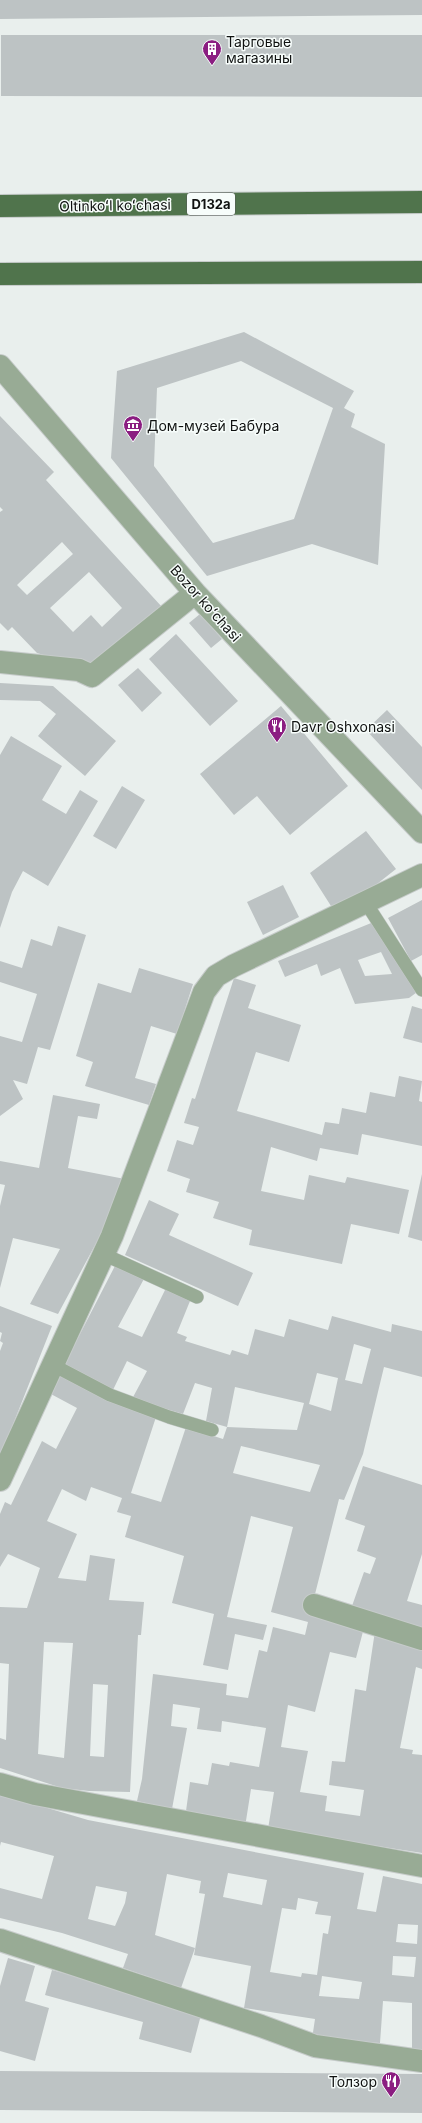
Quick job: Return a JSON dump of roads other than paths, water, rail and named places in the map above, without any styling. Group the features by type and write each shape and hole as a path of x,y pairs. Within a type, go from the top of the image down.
{"main road":[{"name":"Oltinkoʻl koʻchasi","path":"0,206 422,202"},
{"path":"0,274 422,272"}],"street":[{"name":"Bozor koʻchasi","path":"0,366 195,593 422,832"},
{"path":"0,662 79,670 92,676 195,593"},
{"path":"0,1480 103,1254 204,992 216,976 233,966 422,875"},
{"path":"314,1605 422,1639"},
{"path":"0,1784 35,1794 422,1866"},
{"path":"0,1940 254,2024 315,2046 422,2061"}],"lane":[{"path":"366,903 422,990"},
{"path":"103,1254 197,1298"},
{"path":"53,1365 110,1395 169,1417 212,1430"}],"place":[{"name":"Тарговые магазины","path":"212,66"},
{"name":"Дом-музей Бабура","path":"133,442"},
{"name":"Davr Oshxonasi","path":"277,743"},
{"name":"Толзор","path":"391,2098"}]}
